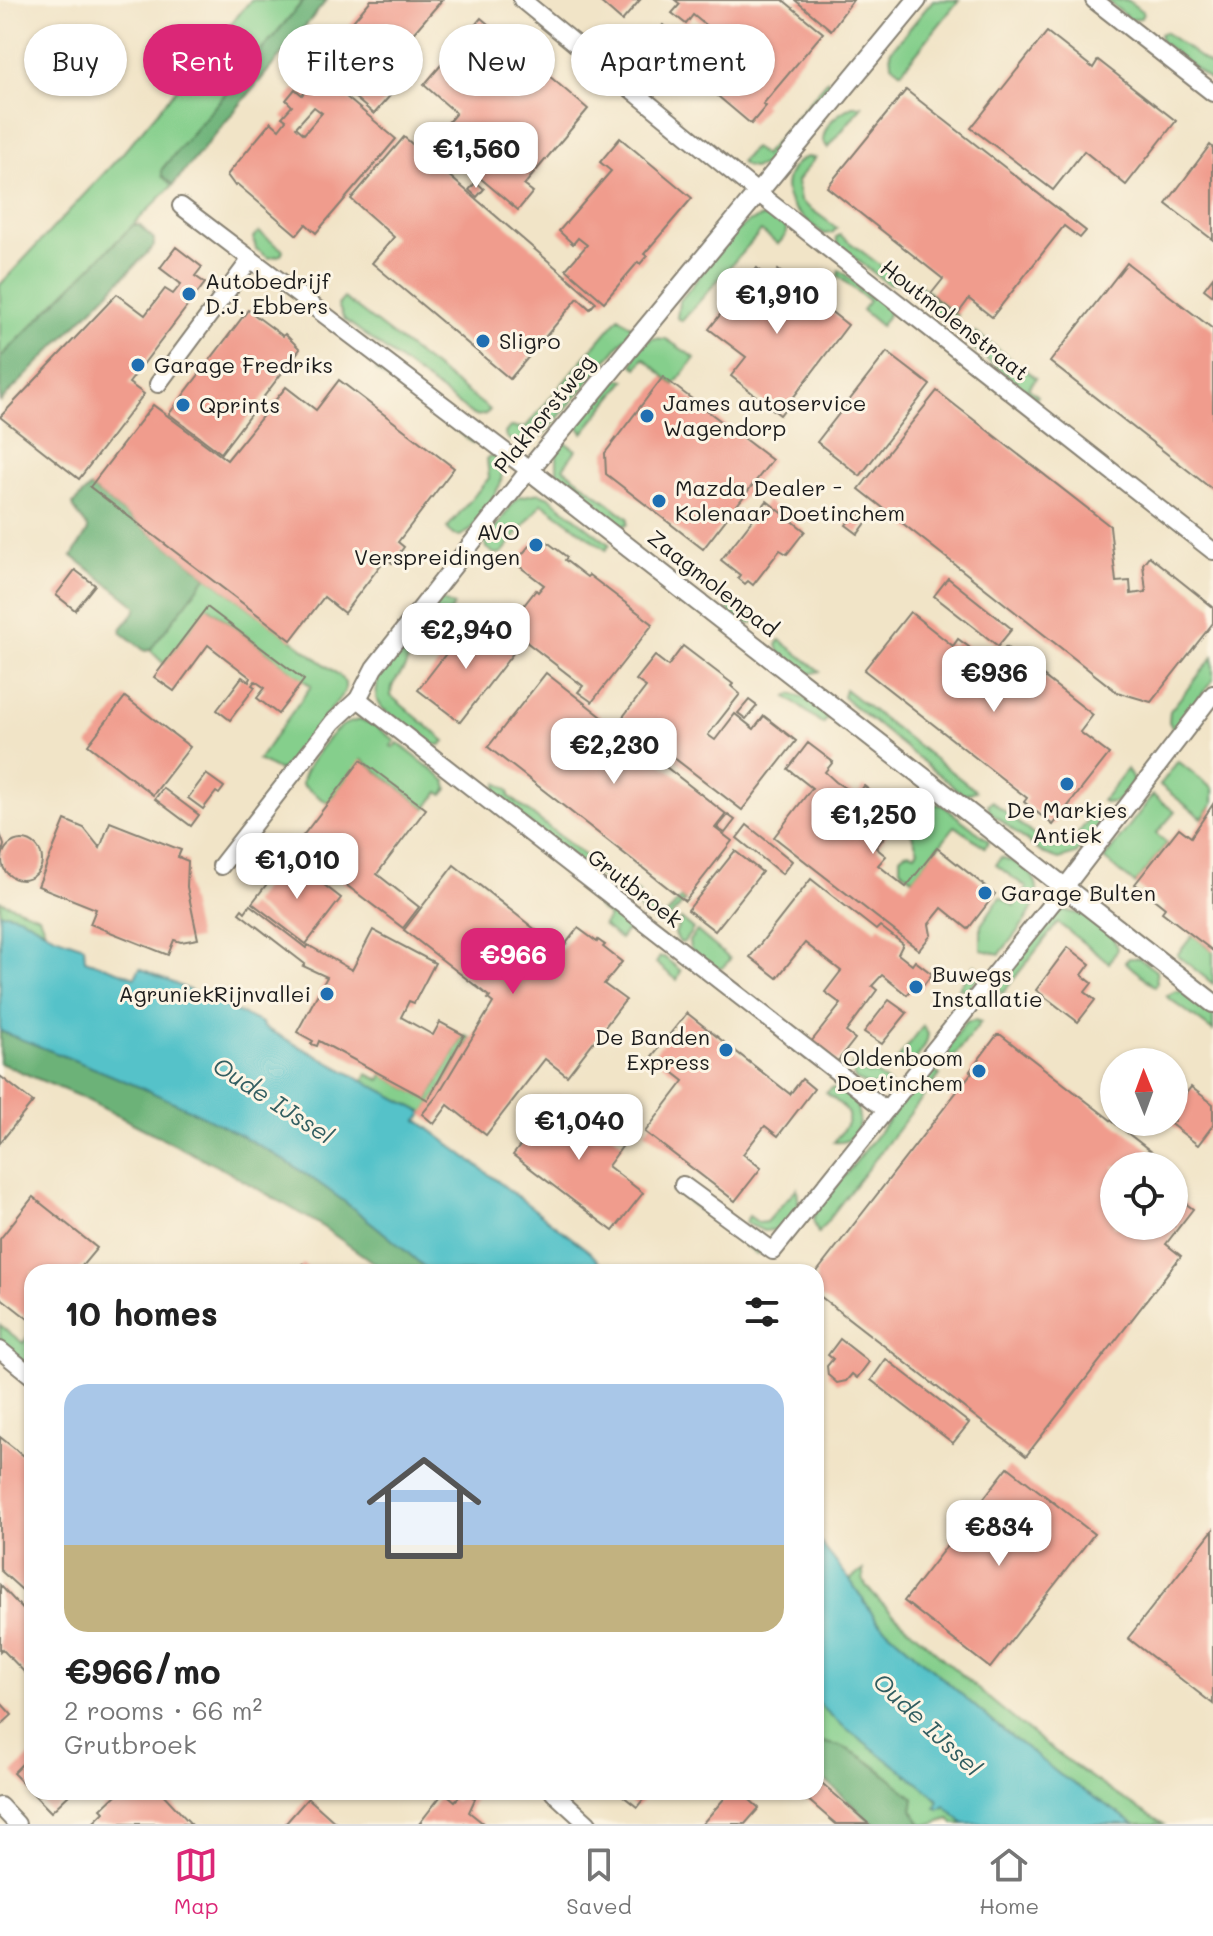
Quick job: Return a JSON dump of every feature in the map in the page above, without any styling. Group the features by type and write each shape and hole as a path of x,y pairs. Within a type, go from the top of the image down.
{"street":[{"name":"Houtmolenstraat","path":"522,0 758,193 1213,551"},
{"name":"Plakhorstweg","path":"221,866 333,722 358,699 374,668 529,470 917,0"},
{"path":"1094,0 1213,93"},
{"name":"Zaagmolenpad","path":"181,206 529,470 1213,1003"},
{"path":"158,384 251,259"},
{"path":"683,1185 773,1251 1065,887 1213,694"},
{"name":"Grutbroek","path":"358,699 886,1110"},
{"path":"0,1350 24,1370"},
{"path":"562,1800 588,1824"},
{"path":"0,1806 17,1824"}],"green space":[{"path":"251,0 304,0 284,24 278,24 278,31 262,50 262,24 231,24"},
{"path":"304,0 327,0 307,24 284,24"},
{"path":"933,0 959,0 901,72 891,63 890,52"},
{"path":"1106,0 1127,0 1143,12 1141,18 1131,20"},
{"path":"278,31 278,59 262,78 262,50"},
{"path":"1165,32 1213,67 1213,82 1161,42 1160,34"},
{"path":"828,80 833,88 771,164 752,168 740,162 753,148 764,155"},
{"path":"171,96 223,96 162,169 162,176 173,185 0,358 0,285 122,154"},
{"path":"223,96 247,96 173,185 162,176 162,169"},
{"path":"852,106 862,106 828,148 823,141 826,129 837,116"},
{"path":"807,157 815,158 797,181 800,201 837,228 832,233 824,234 801,216 787,193 786,184 791,171 796,163"},
{"path":"762,217 776,219 786,227 782,240 778,244 761,231 682,321 677,318 679,302 735,232 748,222"},
{"path":"133,225 139,225 154,239 154,246 0,402 0,358"},
{"path":"259,232 283,250 281,255 269,258 256,249 253,237"},
{"path":"840,235 900,280 888,284 838,245 836,237"},
{"path":"839,270 887,306 888,315 881,326 862,310 869,301 838,276"},
{"path":"916,282 957,315 953,321 943,320 911,295 911,288"},
{"path":"344,298 490,410 482,415 473,415 344,319 338,305"},
{"path":"619,317 632,330 546,432 527,443 516,443 506,437 505,433 510,427 525,428"},
{"path":"975,332 1036,378 1028,388 1038,396 1036,399 974,349 972,336"},
{"path":"652,338 666,339 695,358 674,385 644,358 637,368 633,365 638,350"},
{"path":"378,367 476,439 473,443 376,371"},
{"path":"617,379 626,380 583,433 577,424 609,384"},
{"path":"564,442 576,450 563,468 628,518 628,524 616,525 557,476 557,449"},
{"path":"489,456 497,456 502,470 501,483 470,531 460,536 453,535 447,528 489,478"},
{"path":"90,487 207,576 150,650 145,651 122,633 121,629 136,606 72,556 88,531 73,504"},
{"path":"539,493 549,497 610,545 606,550 542,503 502,553 495,554 486,548 485,542 514,502 519,497"},
{"path":"207,576 340,676 345,683 345,691 287,767 279,771 258,760 311,686 208,607 164,664 150,650"},
{"path":"729,599 758,620 748,624 735,618 726,606"},
{"path":"441,600 454,606 424,647 418,641 416,628 434,603"},
{"path":"780,640 820,671 810,674 779,652 777,645"},
{"path":"400,654 408,657 407,663 393,685 391,696 445,741 441,745 428,744 382,708 376,698 378,675 394,656"},
{"path":"1213,657 1213,680 1174,730 1169,722 1170,711"},
{"path":"845,689 976,791 964,795 843,697"},
{"path":"791,694 803,697 829,716 823,724 787,697"},
{"path":"361,720 375,725 395,741 391,746 394,748 398,743 446,781 448,789 443,795 439,792 426,809 362,760 328,803 302,785 311,762 331,736 344,725"},
{"path":"1178,761 1213,789 1213,804 1202,818 1160,785"},
{"path":"1127,769 1133,780 1125,794 1118,801 1102,801"},
{"path":"498,783 509,791 509,796 603,870 613,873 608,880 496,798 494,793"},
{"path":"1153,795 1175,812 1156,834 1167,843 1135,884 1104,859"},
{"path":"992,801 1048,847 1056,848 1069,842 1094,811 1100,822 1076,854 1059,859 1042,853 990,812 988,804"},
{"path":"935,804 942,805 989,841 985,847 955,826 913,879 900,868 900,857 907,852 915,854 918,850 911,832 927,809"},
{"path":"1001,857 1021,866 1033,876 1037,888 1030,913 1000,954 981,950 981,925 1000,897 1014,906 1027,888 996,865"},
{"path":"633,890 664,918 681,898 685,901 666,922 657,923 640,910"},
{"path":"0,901 39,916 45,931 18,917 0,913"},
{"path":"598,904 606,905 637,929 638,937 627,930 620,939 603,925 609,917 597,907"},
{"path":"1066,911 1089,919 1110,935 1117,949 1109,963 1058,923 1002,994 998,986 1000,978 1049,919"},
{"path":"681,919 693,929 680,943 675,934"},
{"path":"697,931 730,959 723,968 714,968 690,949 689,941"},
{"path":"1193,935 1213,951 1213,984 1177,955"},
{"path":"660,957 681,971 677,980 656,963"},
{"path":"1129,958 1139,958 1156,971 1155,987 1125,962"},
{"path":"975,965 979,976 968,990 958,988"},
{"path":"1176,991 1183,992 1213,1015 1213,1031 1166,996"},
{"path":"965,1022 981,1022 952,1059 947,1050"},
{"path":"923,1026 928,1034 922,1050 915,1060 900,1067 895,1063"},
{"path":"0,1031 188,1109 295,1167 381,1230 421,1264 376,1264 317,1223 223,1169 83,1098 0,1063"},
{"path":"464,1035 470,1038 424,1113 363,1081 367,1074 380,1080 383,1075 428,1100"},
{"path":"856,1058 858,1067 867,1074 876,1073 890,1085 868,1086 855,1079 851,1067"},
{"path":"935,1072 940,1075 818,1233 813,1220 815,1214 924,1075"},
{"path":"832,1088 843,1091 857,1107 858,1127 854,1136 846,1141 834,1142 846,1126 848,1115 826,1093"},
{"path":"797,1188 799,1206 782,1229 764,1231 745,1223 749,1216 759,1223 766,1222"},
{"path":"678,1189 760,1252 757,1255 676,1192"},
{"path":"0,1325 24,1342 24,1363 0,1344"},
{"path":"863,1570 864,1582 873,1594 975,1686 1066,1760 1164,1824 1135,1824 1060,1775 993,1722 877,1621 850,1580"},
{"path":"824,1695 932,1793 940,1803 936,1808 939,1810 945,1806 970,1824 954,1824 950,1819 922,1824 912,1810 914,1798 856,1754 824,1743"},
{"path":"824,1743 856,1754 914,1798 912,1810 922,1824 873,1824 824,1779"}],"water":[{"name":"Oude IJssel","path":"0,913 6,913 84,946 85,960 135,977 140,968 262,1023 263,1027 424,1113 418,1120 590,1252 601,1264 421,1264 347,1204 260,1146 151,1092 0,1031"},
{"name":"Oude IJssel","path":"824,1547 877,1621 993,1722 1060,1775 1135,1824 964,1824 945,1806 939,1810 936,1807 939,1801 931,1793 824,1709"}],"building":[{"path":"371,0 442,0 421,24 351,24"},
{"path":"598,0 640,0 622,21"},
{"path":"675,0 783,0 823,33 775,90 775,24 704,24 693,15 686,24 672,13 680,4"},
{"path":"795,0 853,0 831,30"},
{"path":"1047,32 1093,68 1098,60 1176,121 1126,185 1084,151 1053,190 971,128"},
{"path":"439,67 439,96 555,96 555,81 588,109 524,185 533,192 518,210 434,139 456,113 424,85"},
{"path":"906,90 1086,231 1080,238 1064,226 992,317 969,299 957,315 931,294 943,279 827,187"},
{"path":"289,96 345,96 396,139 316,233 306,224 297,235 237,184 235,186 227,175 271,122 279,129 286,120 282,117 292,106 286,100","holes":["314,107 322,113 304,134 296,127"]},
{"path":"353,96 390,96 374,114"},
{"path":"718,96 770,96 763,104 766,106 751,124"},
{"path":"404,137 596,302 590,309 578,298 510,379 372,263 394,237 351,199"},
{"path":"620,138 692,198 644,254 647,256 640,264 638,262 604,302 566,269 587,245 578,238 573,244 559,231 611,171 600,162"},
{"path":"1210,145 1213,148 1213,240 1166,204"},
{"path":"476,182 484,189 477,197 469,190"},
{"path":"176,247 202,267 195,276 205,283 129,383 144,394 79,479 0,417 117,294 145,315 165,289 173,294 181,284 160,268"},
{"path":"1127,263 1213,329 1213,490 1050,362"},
{"path":"757,268 771,279 778,270 804,290 806,288 810,295 848,325 780,415 731,376 746,357 709,329"},
{"path":"1213,277 1213,296 1204,289"},
{"path":"248,310 283,336 285,334 300,349 221,453 169,414"},
{"path":"887,352 930,385 860,476 817,442"},
{"path":"663,377 772,460 703,549 606,474 605,453"},
{"path":"339,380 454,468 398,542 404,547 392,563 386,558 344,613 324,597 291,640 90,487 153,405 227,460 286,387 316,410"},
{"path":"937,391 1110,526 1116,582 1130,581 1131,594 1146,592 1143,564 1149,556 1213,607 1213,623 1151,702 1117,692 859,489"},
{"path":"767,501 805,531 787,554 780,550 753,585 748,581 745,584 738,578 740,575 721,560"},
{"path":"856,511 868,520 858,534 846,525"},
{"path":"538,535 567,557 565,560 653,624 592,702 578,692 583,686 507,627 536,590 538,592 544,585 515,563"},
{"path":"75,570 95,585 75,610 56,595"},
{"path":"948,578 1012,629 998,646 934,596"},
{"path":"207,607 304,680 278,714 257,698 265,688 255,681 252,685 255,687 230,720 217,710 242,677 249,682 251,678 208,645 174,691 154,677"},
{"path":"910,612 953,646 958,639 969,647 964,654 986,672 1006,647 1093,715 1080,732 1109,754 1053,825 1024,802 1027,798 864,670"},
{"path":"472,620 514,652 460,722 418,690"},
{"path":"683,646 733,684 731,686 740,694 708,735 715,740 735,714 754,729 764,716 796,741 742,810 622,718 646,687 636,680 655,656 668,666"},
{"path":"546,673 726,814 715,828 732,841 685,901 488,747"},
{"path":"125,697 190,747 153,795 88,745"},
{"path":"749,700 757,706 746,719 738,713"},
{"path":"808,743 833,762 825,772 836,782 857,796 864,786 901,815 876,848 886,856 878,865 906,887 937,848 995,894 968,929 942,908 929,924 931,935 919,950 774,837 812,788 788,769"},
{"path":"361,760 426,809 377,874 419,907 403,928 295,846"},
{"path":"206,774 224,787 203,809 188,798"},
{"path":"163,788 199,815 191,826 155,799"},
{"path":"1213,804 1213,951 1162,912 1165,908 1135,884 1179,828 1191,837"},
{"path":"728,815 735,820 725,833 717,828"},
{"path":"65,820 84,828 100,848 110,822 181,850 178,857 188,861 187,887 198,939 174,940 168,955 90,924 96,909 38,886"},
{"path":"747,825 792,861 782,874 737,838"},
{"path":"0,833 4,845 1,857 0,857"},
{"path":"22,840 36,846 42,860 36,874 22,880 8,874 2,860 8,846"},
{"path":"735,851 762,872 715,931 688,910"},
{"path":"288,857 341,898 306,944 252,903"},
{"path":"454,865 561,950 578,928 605,945 603,947 622,962 604,984 626,1000 567,1076 545,1059 486,1135 448,1105 434,1124 422,1114 437,1096 493,1003 488,999 490,997 404,930"},
{"path":"811,879 876,930 880,926 903,944 898,954 912,965 915,961 932,974 919,991 914,987 907,995 882,975 872,986 877,990 846,1032 855,1039 837,1062 811,1042 841,1004 825,992 841,971 805,943 777,978 750,957"},
{"path":"250,905 306,948 308,945 352,970 373,930 435,963 414,1003 409,1001 401,1017 433,1035 440,1022 464,1035 428,1100 319,1041 317,1046 311,1044 313,1041 297,1032 327,977 303,966 305,964 239,913 242,909 245,912"},
{"path":"1068,947 1090,964 1082,975 1092,983 1085,992 1095,1000 1078,1022 1036,990"},
{"path":"889,1000 907,1013 882,1044 864,1032"},
{"path":"687,1013 790,1094 802,1079 814,1089 778,1136 765,1126 743,1154 761,1168 735,1201 645,1132 684,1081 652,1056"},
{"path":"997,1035 1001,1035 1100,1112 1100,1136 1131,1136 1152,1152 1100,1152 1100,1240 1169,1240 1166,1244 1181,1256 1026,1456 824,1299 823,1264 972,1072"},
{"path":"0,1076 33,1102 0,1143"},
{"path":"1191,1087 1213,1104 1213,1125 1198,1145 1186,1136 1188,1091"},
{"path":"559,1095 624,1144 608,1166 643,1193 613,1231 513,1155"},
{"path":"33,1197 97,1248 84,1264 24,1264 24,1316 0,1297 0,1239"},
{"path":"840,1339 869,1362 857,1378 852,1374 846,1381 837,1383 828,1375 827,1366 833,1359 828,1355"},
{"path":"886,1359 969,1423 953,1443 871,1380"},
{"path":"0,1437 24,1456 24,1592 0,1570"},
{"path":"1008,1467 1094,1534 990,1668 904,1601"},
{"path":"1213,1530 1213,1704 1128,1638"},
{"path":"0,1585 24,1610 24,1672 2,1649 0,1651"},
{"path":"0,1702 12,1715 0,1726"},
{"path":"24,1762 24,1784 13,1773"},
{"path":"824,1785 869,1824 836,1824 808,1800 824,1800"},
{"path":"39,1800 64,1800 51,1812"},
{"path":"111,1800 168,1800 191,1824 92,1824 104,1812 101,1809"},
{"path":"306,1800 310,1800 337,1824 285,1824"},
{"path":"438,1800 475,1800 469,1812 484,1824 419,1824"},
{"path":"628,1800 643,1800 637,1807"},
{"path":"723,1800 750,1800 759,1808 745,1824 702,1824"}],"place":[{"name":"Autobedrijf D.J. Ebbers","path":"189,294"},
{"name":"Sligro","path":"483,341"},
{"name":"Garage Fredriks","path":"138,365"},
{"name":"Qprints","path":"183,405"},
{"name":"James autoservice Wagendorp","path":"647,416"},
{"name":"Mazda Dealer - Kolenaar Doetinchem","path":"659,501"},
{"name":"AVO Verspreidingen","path":"536,545"},
{"name":"De Markies Antiek","path":"1067,784"},
{"name":"Garage Bulten","path":"985,893"},
{"name":"Buwegs Installatie","path":"916,987"},
{"name":"AgruniekRijnvallei","path":"327,994"},
{"name":"De Banden Express","path":"726,1050"},
{"name":"Oldenboom Doetinchem","path":"979,1071"}]}
